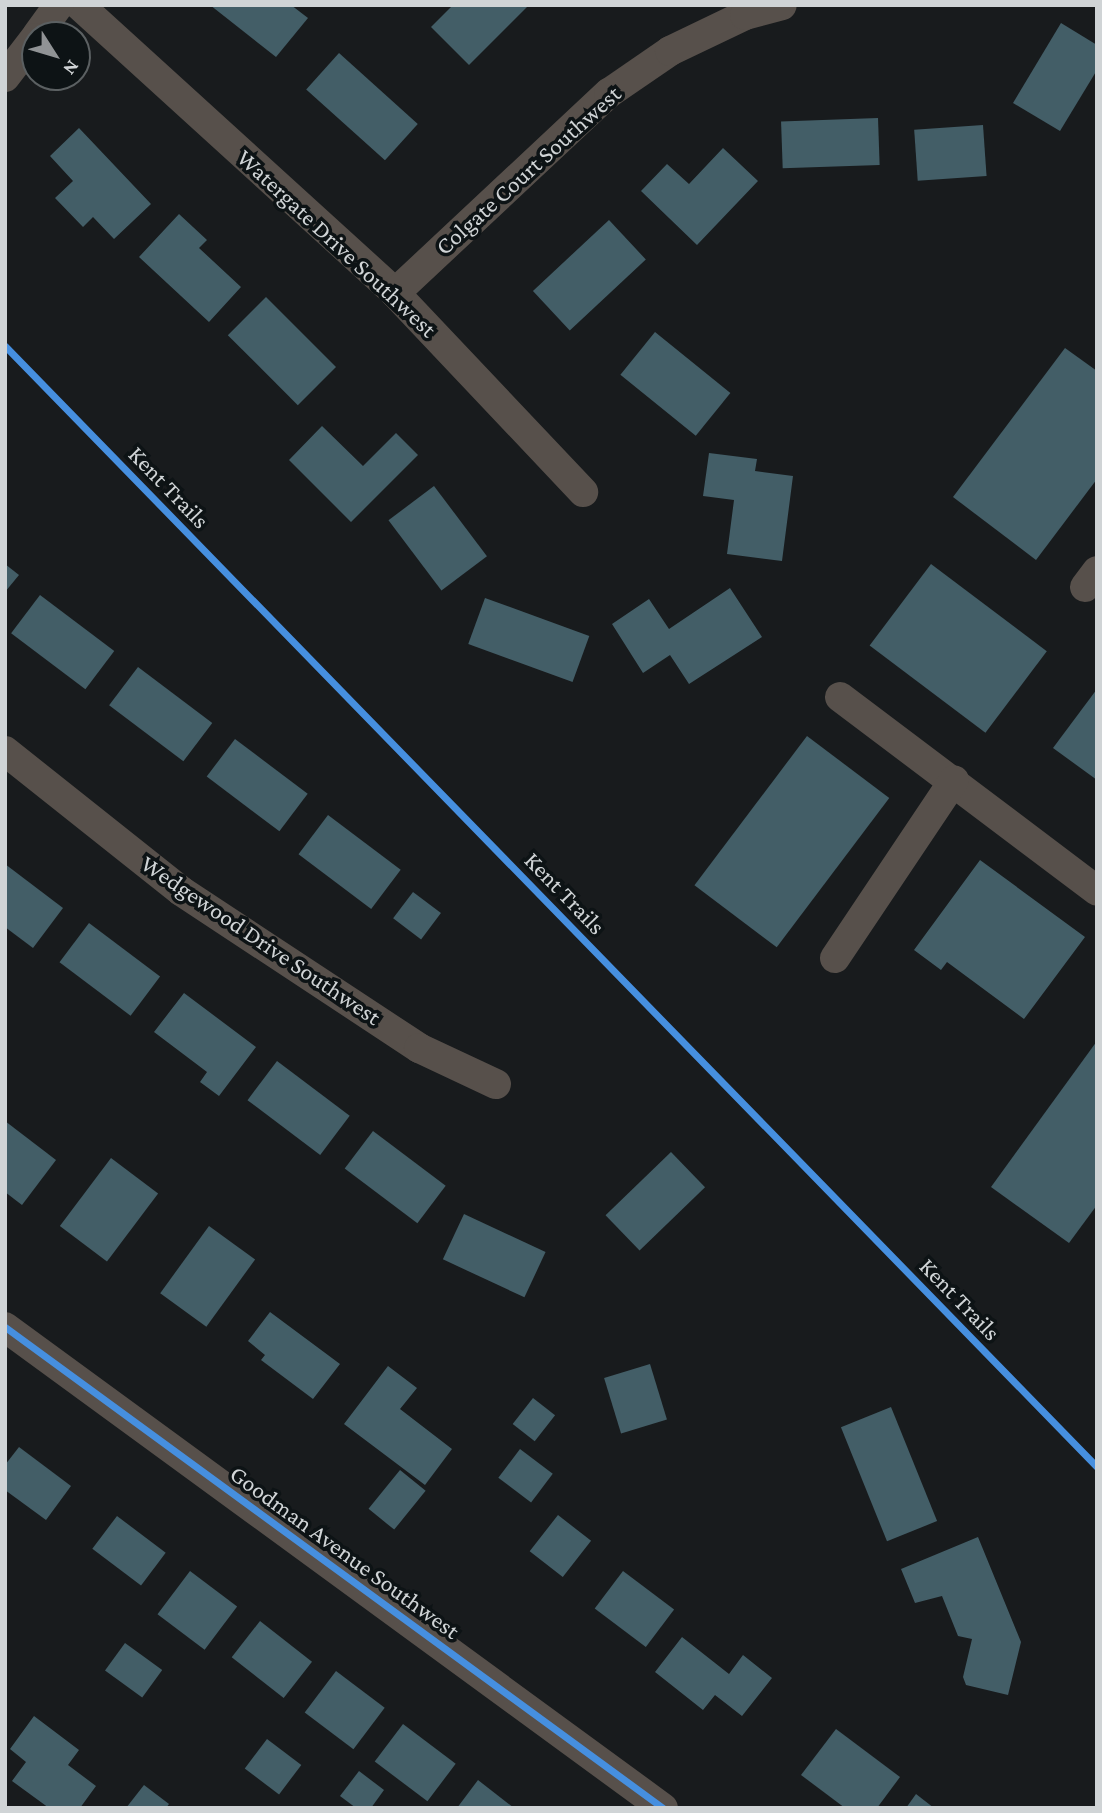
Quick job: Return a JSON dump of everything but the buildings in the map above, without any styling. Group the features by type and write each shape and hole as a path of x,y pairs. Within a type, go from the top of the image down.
{"street":[{"path":"47,21 59,5"},
{"name":"Watergate Drive Southwest","path":"79,5 396,293 583,492"},
{"name":"Colgate Court Southwest","path":"396,293 609,93 670,51 745,15 782,5"},
{"path":"5,77 21,56"},
{"path":"840,697 954,780 1097,891"},
{"name":"Wedgewood Drive Southwest","path":"5,751 181,891 419,1048 496,1084"},
{"path":"835,958 954,780"},
{"name":"Goodman Avenue Southwest","path":"5,1327 663,1808"}],"cycle path":[{"name":"Kent Trails","path":"5,346 1097,1467"},
{"path":"5,1327 663,1808"}]}
